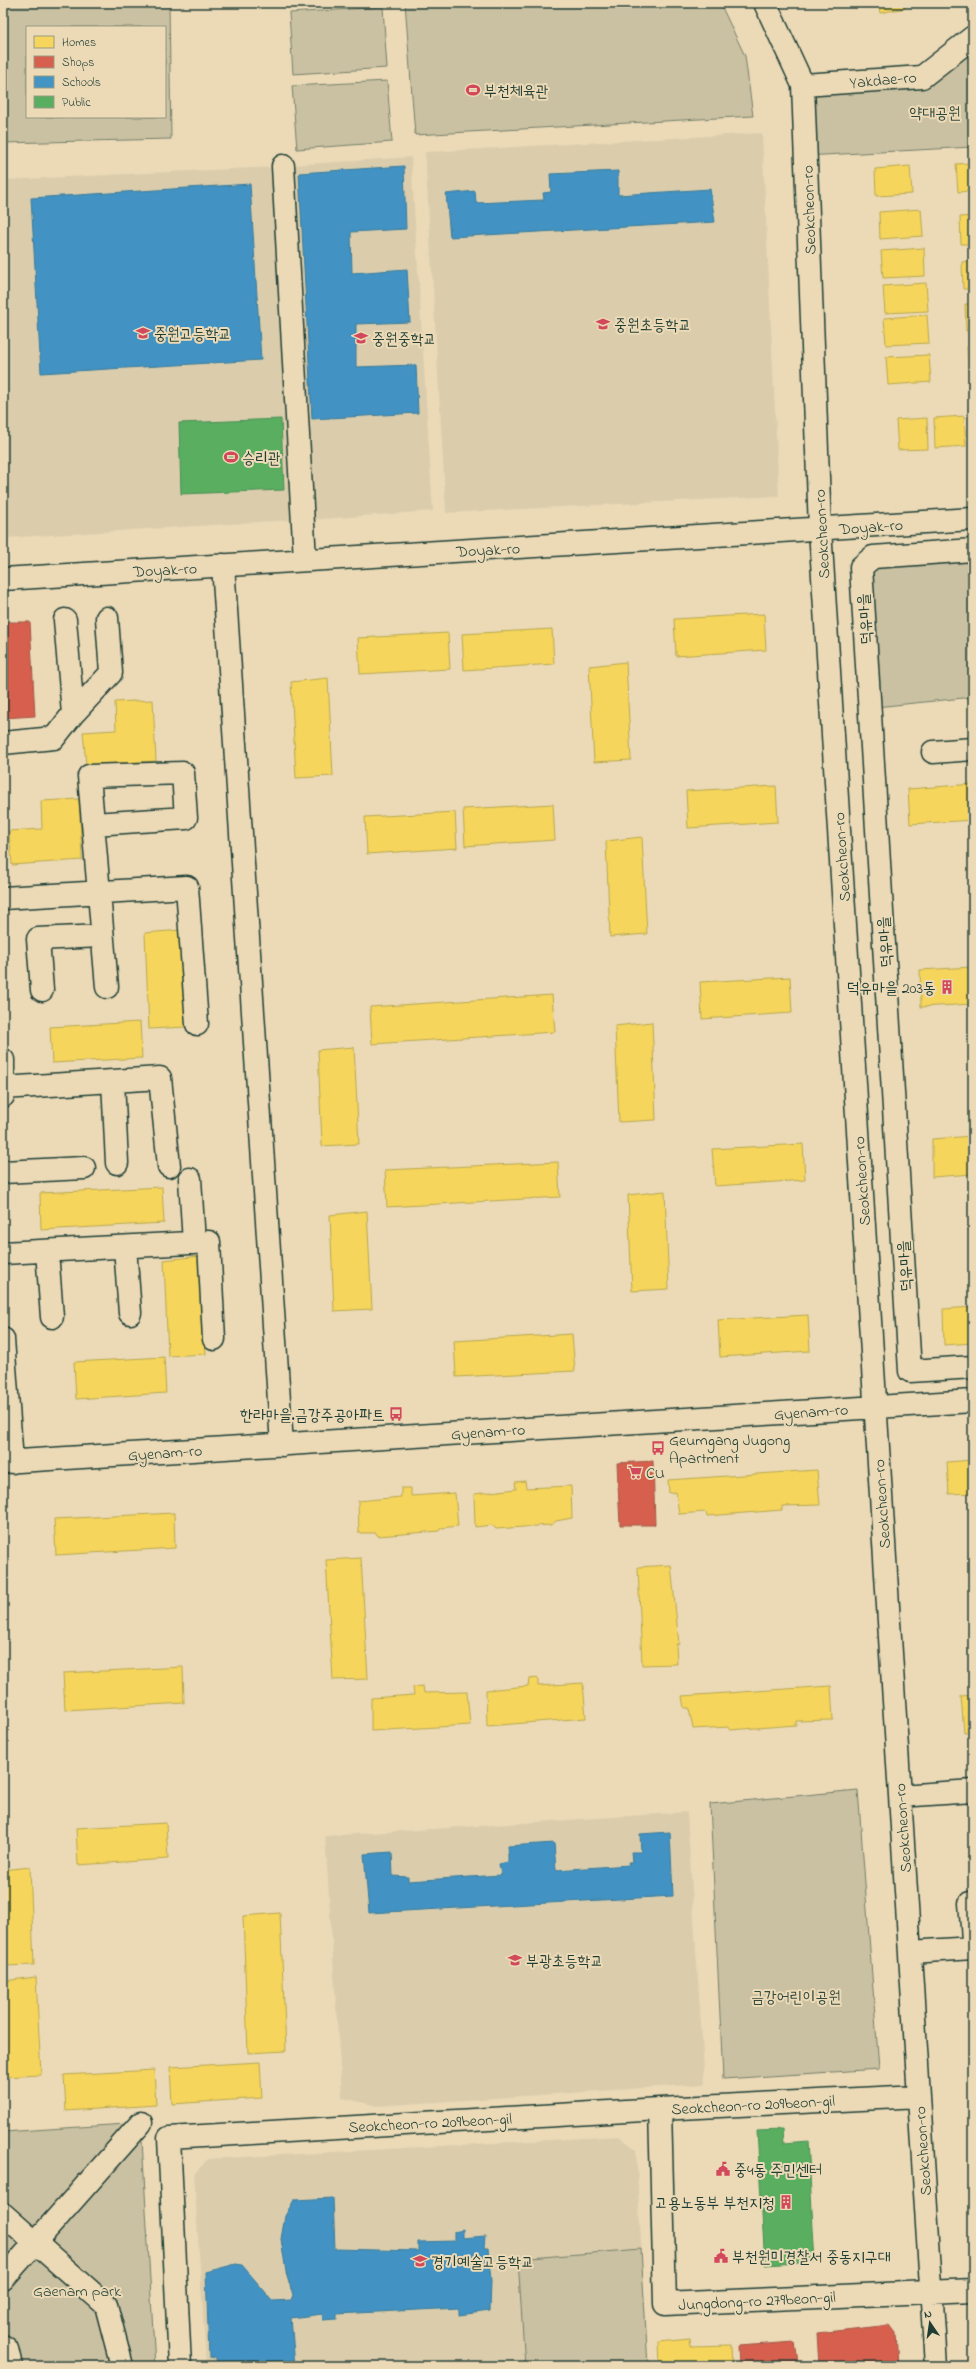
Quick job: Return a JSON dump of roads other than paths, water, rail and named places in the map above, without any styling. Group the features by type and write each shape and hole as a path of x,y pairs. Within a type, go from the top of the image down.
{"street":[{"name":"Seokcheon-ro","path":"765,3 803,85 820,529 936,2366"},
{"name":"Yakdae-ro","path":"803,85 922,77 973,37"},
{"path":"283,166 304,560"},
{"name":"Doyak-ro","path":"3,579 973,519"},
{"name":"덕유마을","path":"973,550 873,557 861,567 910,1371 973,1367"},
{"path":"223,565 282,1445"},
{"path":"3,743 54,738 72,714 110,673 107,618"},
{"path":"65,620 72,714"},
{"path":"933,752 973,749"},
{"path":"93,824 186,818 183,773 89,776 101,936 107,987"},
{"path":"3,898 187,887 197,1024"},
{"path":"42,990 38,939 101,936"},
{"path":"3,1060 3,1090 160,1078 169,1166"},
{"path":"113,1081 117,1163"},
{"path":"3,1172 84,1168"},
{"path":"190,1179 194,1243"},
{"path":"3,1253 209,1242 214,1339"},
{"path":"125,1247 130,1313"},
{"path":"47,1251 52,1317"},
{"path":"3,1339 7,1462"},
{"name":"Gyenam-ro","path":"7,1462 973,1400"},
{"path":"900,1796 973,1791"},
{"path":"970,1903 973,1939"},
{"path":"910,1952 973,1948"},
{"name":"Seokcheon-ro 209beon-gil","path":"180,2366 169,2138 660,2109 919,2096"},
{"name":"Jungdong-ro 279beon-gil","path":"660,2109 665,2304 973,2290"},
{"path":"3,2279 141,2123"},
{"path":"3,2214 106,2305 122,2366"},
{"path":"3,2346 7,2349 10,2366"}],"place":[{"name":"부천체육관","path":"473,90"},
{"name":"중원초등학교","path":"603,324"},
{"name":"중원고등학교","path":"143,333"},
{"name":"중원중학교","path":"361,338"},
{"name":"승리관","path":"231,457"},
{"name":"덕유마을 203동","path":"947,987"},
{"name":"한라마을.금강주공아파트","path":"396,1414"},
{"name":"Geumgang Jugong Apartment","path":"658,1448"},
{"name":"CU","path":"635,1472"},
{"name":"부광초등학교","path":"515,1960"},
{"name":"중4동 주민센터","path":"723,2169"},
{"name":"고용노동부 부천지청","path":"786,2202"},
{"name":"부천원미경찰서 중동지구대","path":"721,2256"},
{"name":"경기예술고등학교","path":"420,2261"}],"park label":[{"name":"약대공원","path":"935,112"},
{"name":"금강어린이공원","path":"796,1996"},
{"name":"Gaenam park","path":"77,2290"}]}
